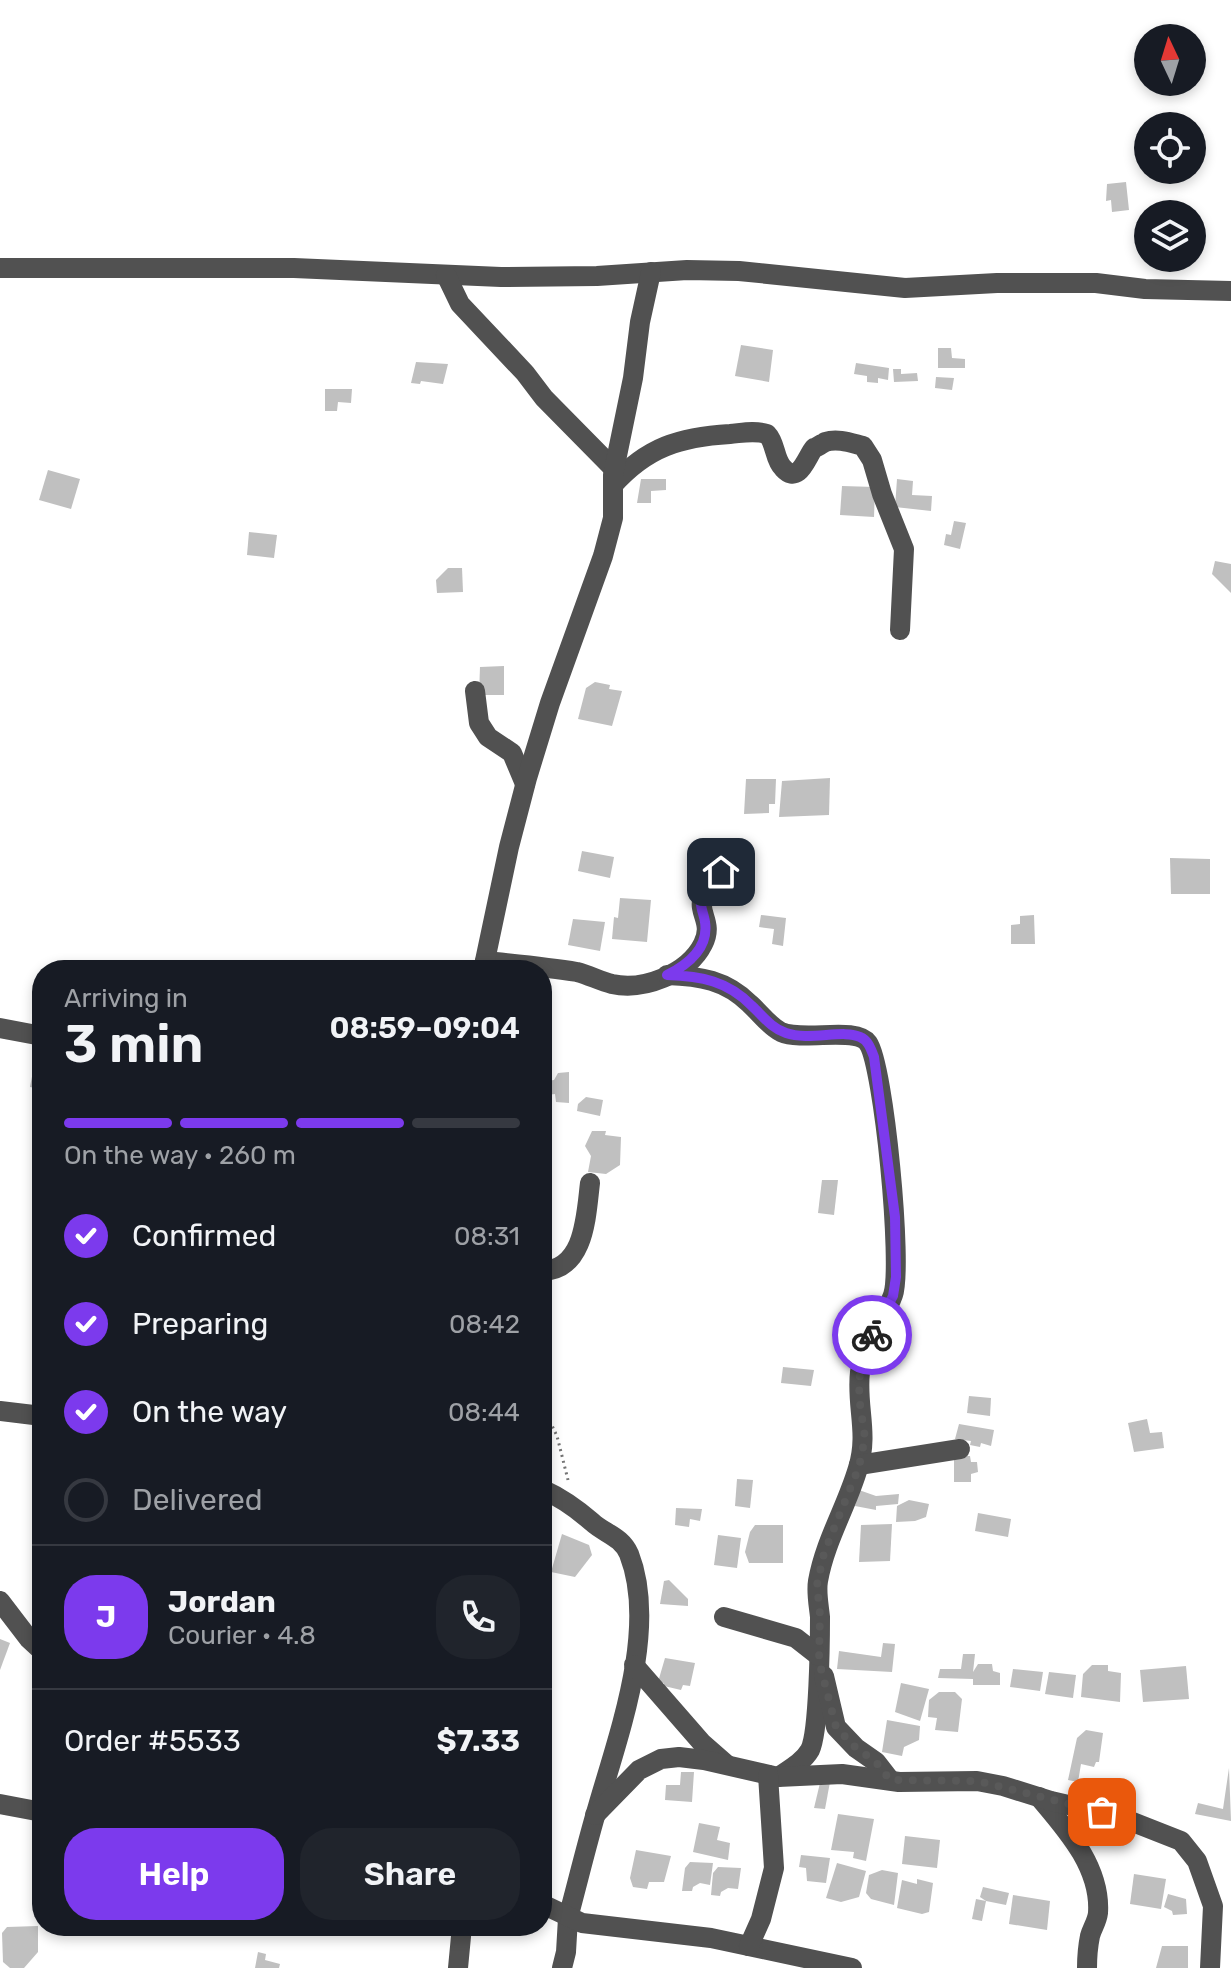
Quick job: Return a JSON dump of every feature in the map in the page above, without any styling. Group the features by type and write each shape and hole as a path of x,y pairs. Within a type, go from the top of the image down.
{"street":[{"path":"0,268 308,268 446,275 597,276 739,271 905,288 997,283 1096,283 1145,289 1231,291"},
{"path":"485,960 525,784 550,703 603,556 613,518 613,477 651,272"},
{"path":"446,275 460,304 525,373 613,477"},
{"path":"613,477 672,442 707,435 750,431 767,434 773,441 780,465 784,470 793,472 800,471 814,448 827,441 843,440 863,446 872,460 904,549 900,630"},
{"path":"475,691 479,723 488,737 512,753 525,784"},
{"path":"552,971 580,973 626,986 651,983 680,968 705,941 701,898 721,872"},
{"path":"667,975 693,976 719,982 736,991 767,1022 782,1032 802,1037 858,1035 870,1047 874,1057 890,1170 896,1277 893,1296 872,1335 860,1370 859,1397 865,1438 859,1465 824,1553 817,1585 819,1659 812,1747 803,1760 773,1776"},
{"path":"0,1028 32,1034"},
{"path":"552,1270 558,1270 573,1258 590,1183"},
{"path":"0,1411 32,1415"},
{"path":"859,1465 960,1449"},
{"path":"552,1494 568,1501 594,1524 620,1539 628,1552 634,1575 639,1634 627,1702 568,1918 562,1968"},
{"path":"0,1601 32,1642"},
{"path":"724,1617 796,1638 819,1659 836,1727 856,1748 876,1762 890,1780"},
{"path":"634,1665 702,1743 730,1768"},
{"path":"595,1815 639,1770 661,1759 679,1757 773,1776 842,1774 890,1780 977,1781 1120,1817 1181,1841 1197,1861 1213,1906 1210,1968"},
{"path":"749,1946 766,1905 774,1868 773,1776"},
{"path":"1039,1797 1067,1830 1094,1881 1098,1914 1091,1933 1087,1968"},
{"path":"0,1804 32,1810"},
{"path":"552,1909 568,1918 596,1926 665,1931 852,1968"},
{"path":"458,1968 461,1936"}],"path":[{"path":"552,1426 579,1509"}],"building":[{"path":"1126,182 1129,210 1112,212 1111,200 1106,201 1107,184"},
{"path":"741,345 773,350 769,382 735,376"},
{"path":"938,348 951,348 952,358 965,359 965,368 938,368"},
{"path":"416,362 448,364 443,384 411,383"},
{"path":"856,363 889,368 888,380 878,378 878,383 867,382 867,376 854,374"},
{"path":"893,369 901,369 901,374 917,373 918,381 894,382"},
{"path":"936,377 954,378 952,390 935,388"},
{"path":"325,389 352,389 351,403 338,402 337,411 325,411"},
{"path":"48,470 80,479 71,509 39,500"},
{"path":"641,479 666,479 666,490 651,491 651,503 637,503"},
{"path":"897,479 913,481 912,495 932,496 931,511 895,507"},
{"path":"842,486 875,487 874,517 840,515"},
{"path":"954,521 966,523 960,549 944,545 946,534 951,535"},
{"path":"249,532 277,535 274,558 247,555"},
{"path":"1215,561 1231,564 1231,593 1212,574"},
{"path":"448,568 462,568 463,592 437,593 436,580"},
{"path":"504,666 504,695 479,695 480,667"},
{"path":"595,682 622,691 612,726 578,719 586,688"},
{"path":"830,778 829,815 779,817 782,781"},
{"path":"746,779 776,779 775,804 769,804 769,813 744,814"},
{"path":"582,851 614,857 610,878 578,871"},
{"path":"1170,858 1210,859 1210,894 1171,894"},
{"path":"620,898 651,900 647,942 612,939"},
{"path":"761,915 786,918 783,946 772,944 774,929 759,927"},
{"path":"1034,915 1035,944 1011,944 1011,925 1020,924 1020,916"},
{"path":"573,919 605,922 600,951 568,945"},
{"path":"569,1072 569,1103 556,1102 555,1094 552,1094 552,1080 558,1073"},
{"path":"586,1097 603,1100 600,1116 577,1111 578,1104"},
{"path":"592,1131 606,1131 605,1135 621,1137 620,1165 606,1174 588,1172 591,1156 585,1146"},
{"path":"822,1180 838,1180 834,1215 818,1213"},
{"path":"783,1367 814,1370 811,1386 781,1383"},
{"path":"969,1396 991,1398 990,1416 967,1413"},
{"path":"1147,1419 1150,1433 1162,1432 1164,1448 1134,1452 1128,1423"},
{"path":"959,1424 994,1430 991,1446 981,1443 980,1447 970,1445 971,1441 955,1439"},
{"path":"954,1456 970,1456 971,1462 977,1462 978,1472 971,1474 971,1482 954,1482"},
{"path":"737,1479 753,1480 750,1508 735,1506"},
{"path":"859,1490 876,1496 899,1494 898,1504 876,1506 876,1510 855,1506"},
{"path":"909,1500 929,1504 926,1517 896,1522 897,1506"},
{"path":"676,1508 702,1509 700,1521 690,1519 689,1527 675,1525"},
{"path":"978,1513 1011,1519 1008,1537 975,1531"},
{"path":"892,1524 890,1561 859,1562 861,1525"},
{"path":"755,1525 783,1525 783,1563 749,1563 745,1552"},
{"path":"562,1534 589,1545 592,1555 575,1577 552,1572"},
{"path":"718,1535 741,1538 737,1568 714,1565"},
{"path":"669,1580 688,1599 688,1606 660,1604 664,1581"},
{"path":"0,1639 10,1643 0,1670"},
{"path":"883,1643 895,1644 892,1672 837,1669 839,1651 881,1657"},
{"path":"963,1654 975,1654 973,1672 978,1664 992,1664 993,1671 1000,1673 1000,1685 973,1685 973,1679 938,1678 940,1669 961,1669"},
{"path":"665,1658 695,1663 690,1686 683,1685 681,1690 658,1682"},
{"path":"1092,1665 1108,1665 1108,1671 1121,1673 1120,1702 1081,1697 1083,1674"},
{"path":"1186,1666 1189,1699 1143,1702 1140,1670"},
{"path":"1013,1669 1043,1672 1040,1691 1010,1687"},
{"path":"1049,1672 1076,1675 1073,1698 1045,1694"},
{"path":"901,1683 929,1689 920,1721 895,1712"},
{"path":"939,1692 955,1692 962,1699 958,1732 935,1730 937,1718 928,1717 929,1700"},
{"path":"887,1720 920,1726 919,1740 904,1747 902,1756 882,1752"},
{"path":"1086,1730 1103,1733 1099,1762 1094,1767 1081,1764 1078,1782 1068,1780 1077,1738"},
{"path":"1229,1768 1231,1821 1195,1814 1198,1803 1223,1809"},
{"path":"681,1772 694,1772 692,1802 665,1800 666,1785 680,1785"},
{"path":"830,1782 825,1809 814,1808 820,1783"},
{"path":"838,1814 874,1819 866,1861 853,1858 854,1852 831,1850"},
{"path":"699,1823 720,1827 717,1840 730,1843 728,1860 693,1852"},
{"path":"905,1836 940,1840 937,1868 902,1864"},
{"path":"636,1850 671,1856 664,1882 649,1882 647,1889 633,1887 630,1878"},
{"path":"801,1855 830,1858 826,1883 807,1881 806,1868 799,1867"},
{"path":"690,1862 713,1863 710,1885 700,1883 692,1891 682,1891 685,1868"},
{"path":"837,1863 866,1871 859,1897 841,1902 826,1898"},
{"path":"718,1867 741,1868 738,1889 728,1888 720,1896 711,1895 713,1873"},
{"path":"882,1870 898,1873 894,1905 871,1899 866,1893 869,1875"},
{"path":"1134,1874 1166,1879 1161,1909 1130,1904"},
{"path":"917,1879 933,1883 929,1912 922,1914 897,1908 902,1880 917,1884"},
{"path":"983,1887 1009,1893 1006,1905 980,1897"},
{"path":"1168,1894 1186,1899 1187,1914 1173,1915 1164,1907"},
{"path":"1013,1895 1050,1901 1047,1930 1009,1924"},
{"path":"976,1899 986,1901 982,1921 972,1919"},
{"path":"32,1926 32,1936 38,1936 38,1952 24,1968 10,1968 3,1962 2,1933 7,1927"},
{"path":"1162,1946 1188,1946 1188,1968 1156,1968"},
{"path":"258,1952 266,1954 265,1960 280,1964 279,1968 255,1968"}],"way so far":[{"path":"872,1335 860,1370 859,1397 865,1438 859,1467 824,1553 817,1585 819,1661 836,1727 856,1748 876,1762 890,1780 977,1781 1102,1812"}],"route":[{"path":"721,872 701,898 705,941 698,952 667,975 693,976 719,982 736,991 767,1022 782,1032 802,1037 858,1035 866,1041 874,1057 895,1217 896,1277 893,1296 872,1335"}]}
